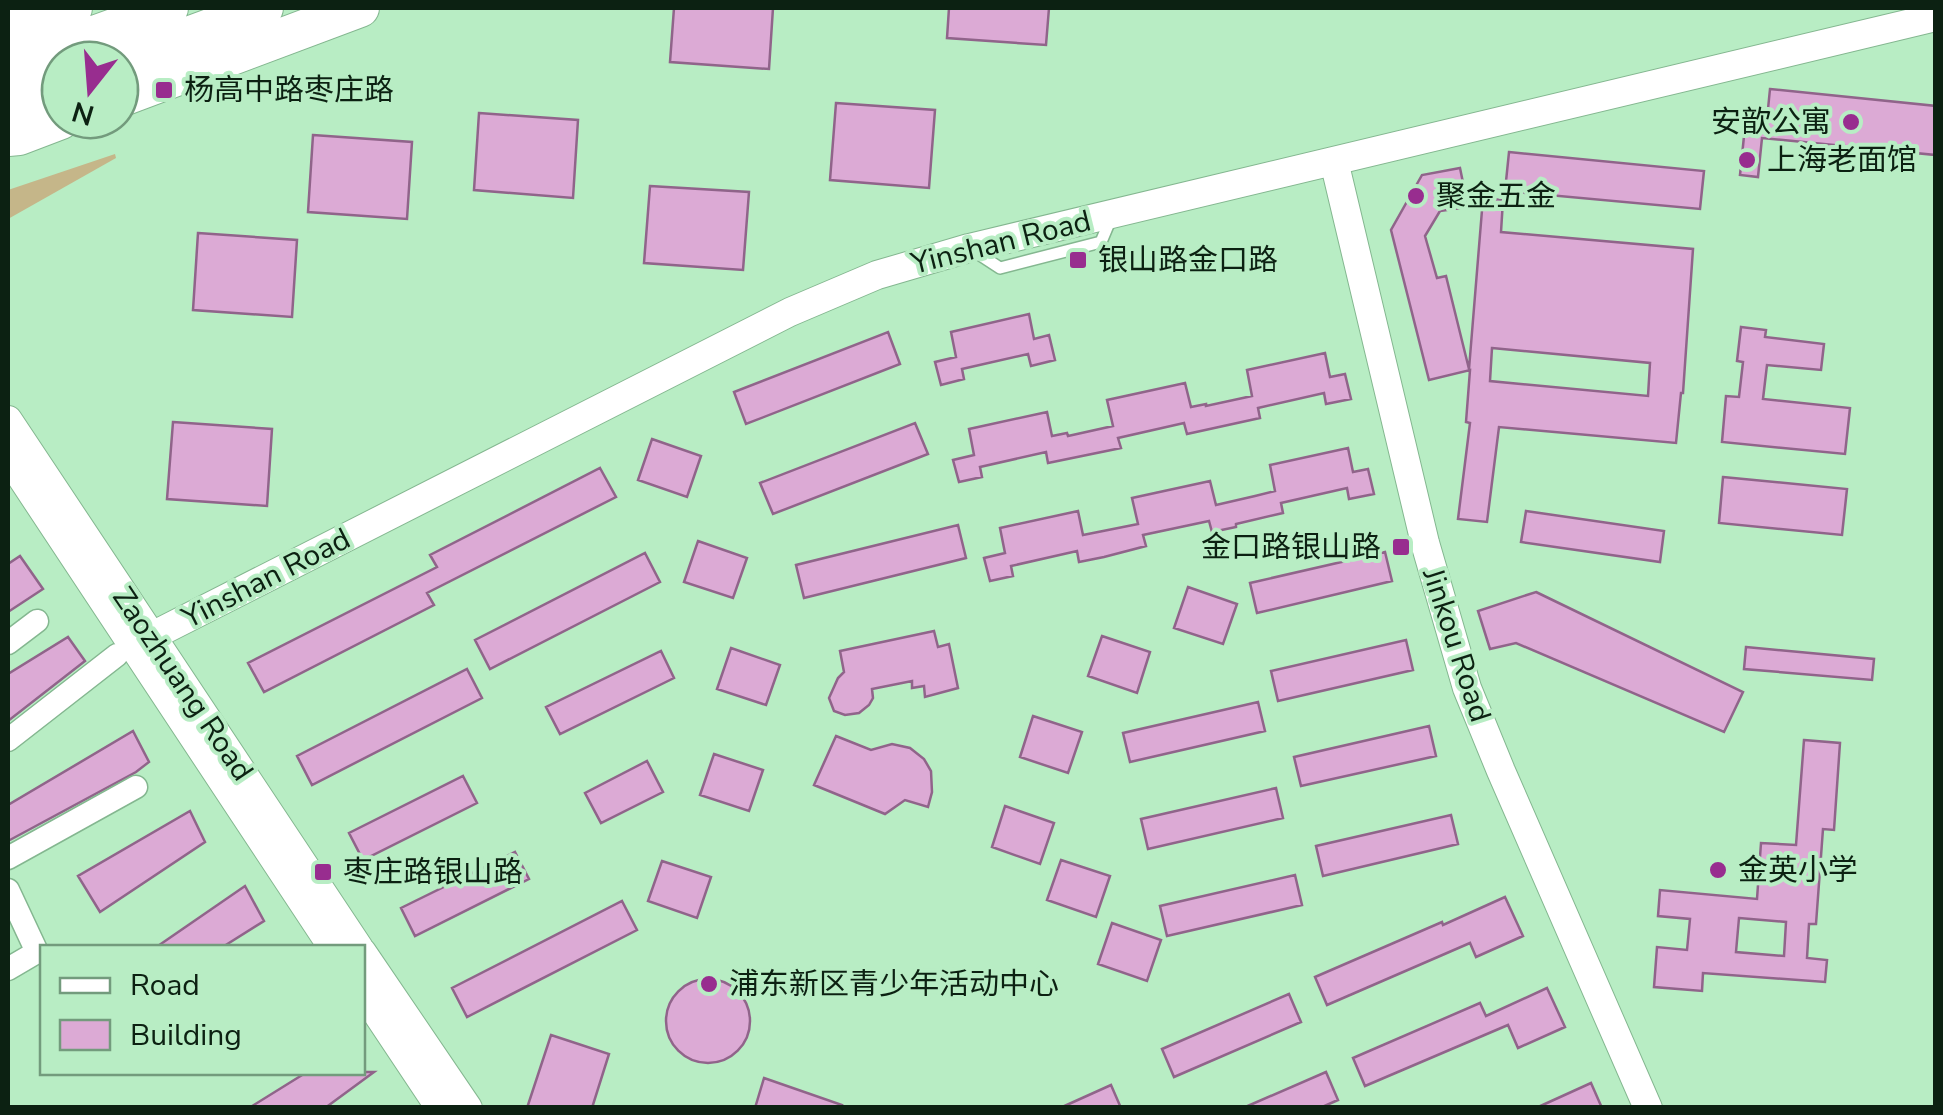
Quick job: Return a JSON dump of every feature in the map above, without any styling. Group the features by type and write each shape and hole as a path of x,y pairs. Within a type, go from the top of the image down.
{"highway":[{"path":"8,31 73,8"},
{"path":"8,66 169,8"},
{"path":"140,54 264,8"},
{"path":"140,90 360,8"},
{"path":"8,104 40,92"},
{"path":"8,137 40,128"}],"street":[{"name":"Yinshan Road","path":"134,646 790,312 877,275 969,248 1936,17"},
{"name":"Jinkou Road","path":"1334,161 1425,543 1467,688 1648,1108"},
{"name":"Zaozhuang Road","path":"8,420 134,646 357,945"},
{"name":"Zaozhuang Road","path":"8,458 331,945"},
{"path":"8,643 37,622"},
{"path":"8,740 134,646"},
{"path":"8,858 136,787"},
{"path":"8,890 37,952 8,968"},
{"name":"Zaozhuang Road","path":"365,956 468,1108"},
{"path":"365,996 440,1108"}],"shaded area":[{"path":"115,154 116,158 8,219 8,190"}],"building":[{"path":"674,8 773,8 769,69 670,62"},
{"path":"949,8 1049,8 1046,45 947,38"},
{"name":"安歆公寓","path":"1770,89 1936,106 1936,155 1762,138 1758,177 1740,175 1747,107 1768,109"},
{"path":"836,103 935,110 929,188 830,180"},
{"path":"479,113 578,120 573,198 474,190"},
{"path":"313,135 412,142 407,219 308,212"},
{"path":"1509,152 1704,171 1700,209 1505,191"},
{"path":"1460,168 1468,207 1440,211 1425,236 1437,278 1446,276 1469,369 1483,198 1503,200 1501,232 1693,249 1676,443 1499,427 1487,522 1458,519 1470,423 1466,422 1470,370 1429,380 1391,230 1422,175","holes":["1492,348 1650,363 1648,396 1490,381"]},
{"path":"650,186 749,192 743,270 644,263"},
{"path":"198,233 297,240 292,317 193,310"},
{"path":"1029,314 1034,339 1049,335 1055,360 1031,366 1028,354 962,369 964,379 941,385 935,362 956,357 951,332"},
{"path":"1741,327 1766,330 1765,337 1824,344 1821,370 1767,365 1763,399 1850,408 1845,454 1722,442 1726,396 1739,397 1743,362 1737,361"},
{"path":"888,332 900,364 746,424 734,392"},
{"path":"1325,353 1330,377 1345,374 1351,399 1326,404 1324,393 1258,408 1260,418 1187,434 1184,423 1118,438 1121,448 1048,463 1046,452 980,467 982,477 959,482 953,460 974,455 969,429 1047,412 1052,436 1068,436 1113,426 1107,400 1185,383 1191,407 1206,406 1252,396 1247,370"},
{"path":"173,422 272,429 267,506 167,499"},
{"path":"915,423 928,454 773,514 760,483"},
{"path":"652,439 701,456 687,497 638,480"},
{"path":"1348,448 1353,472 1368,469 1374,494 1349,499 1347,488 1281,503 1283,513 1236,527 1212,532 1209,521 1143,535 1146,546 1079,562 1077,551 1011,566 1013,576 990,581 984,558 1005,553 1000,528 1078,511 1083,535 1138,524 1132,498 1210,481 1216,505 1255,496 1275,491 1270,465"},
{"path":"600,468 616,497 427,593 434,605 264,692 248,663 437,567 430,555"},
{"path":"1723,477 1847,489 1842,535 1719,523"},
{"path":"1526,511 1664,531 1660,562 1521,542"},
{"path":"958,525 966,558 804,598 796,565"},
{"path":"698,541 747,558 733,598 684,582"},
{"path":"1385,552 1392,581 1257,613 1250,583"},
{"path":"645,553 660,582 490,669 475,640"},
{"path":"20,556 43,589 8,612 8,564"},
{"path":"1188,587 1237,604 1223,644 1174,628"},
{"path":"1536,592 1743,692 1724,732 1516,643 1490,649 1478,611"},
{"path":"934,631 938,647 949,644 958,688 925,697 924,686 912,688 912,681 872,689 873,698 859,713 845,715 834,711 829,698 844,672 840,651"},
{"path":"1102,636 1150,652 1137,693 1088,676"},
{"path":"68,637 85,661 8,721 8,674"},
{"path":"1406,640 1413,670 1278,701 1271,671"},
{"path":"1746,647 1874,659 1872,680 1744,669"},
{"path":"731,648 780,665 766,705 717,689"},
{"path":"661,651 674,678 560,734 546,707"},
{"path":"467,669 482,698 312,785 297,756"},
{"path":"1258,702 1265,731 1130,762 1123,733"},
{"path":"1033,716 1082,732 1068,773 1020,757"},
{"path":"1429,726 1436,756 1301,786 1294,757"},
{"path":"133,731 149,762 8,841 8,805"},
{"path":"836,736 871,750 892,744 910,748 931,771 928,807 905,800 885,814 814,785"},
{"path":"1804,740 1840,743 1834,830 1823,829 1816,924 1809,924 1807,958 1827,960 1825,982 1703,973 1702,991 1654,987 1657,947 1687,950 1690,919 1658,916 1660,890 1757,899 1761,843 1796,845","holes":["1739,918 1786,922 1784,956 1736,952"]},
{"path":"714,754 763,770 749,811 700,795"},
{"path":"647,761 663,792 601,823 585,793"},
{"path":"463,776 477,803 363,860 349,833"},
{"path":"1276,788 1283,818 1148,849 1141,819"},
{"path":"1005,806 1054,823 1040,864 992,847"},
{"path":"190,811 205,842 100,912 78,876"},
{"path":"1451,815 1458,844 1323,876 1316,846"},
{"path":"515,852 529,879 415,936 401,908"},
{"path":"1061,860 1110,876 1096,917 1047,900"},
{"path":"662,861 711,877 697,918 648,901"},
{"path":"1295,875 1302,905 1167,936 1160,906"},
{"path":"245,886 264,921 226,945 159,945"},
{"path":"1505,897 1523,936 1476,957 1470,943 1327,1005 1315,977"},
{"path":"622,901 637,930 467,1017 452,988"},
{"path":"1112,923 1161,940 1147,981 1098,964"},
{"path":"708,979 731,986 743,998 750,1021 743,1044 731,1056 708,1063 685,1056 673,1044 666,1021 673,998 685,986"},
{"path":"1547,988 1565,1027 1518,1048 1508,1025 1365,1086 1353,1058 1480,1003 1486,1016"},
{"path":"1289,994 1301,1022 1174,1077 1162,1049"},
{"path":"551,1035 609,1054 592,1108 527,1108"},
{"path":"374,1072 325,1108 249,1108 302,1075"},
{"path":"1326,1072 1338,1100 1320,1108 1243,1108"},
{"path":"764,1078 842,1105 841,1108 755,1108"},
{"path":"1591,1083 1602,1108 1536,1108"},
{"path":"1111,1085 1121,1108 1060,1108"}],"place":[{"name":"杨高中路枣庄路","path":"164,90"},
{"name":"安歆公寓","path":"1851,122"},
{"name":"上海老面馆","path":"1747,160"},
{"name":"聚金五金","path":"1416,196"},
{"name":"银山路金口路","path":"1078,260"},
{"name":"金口路银山路","path":"1401,547"},
{"name":"金英小学","path":"1718,870"},
{"name":"枣庄路银山路","path":"323,872"},
{"name":"浦东新区青少年活动中心","path":"709,984"}]}
